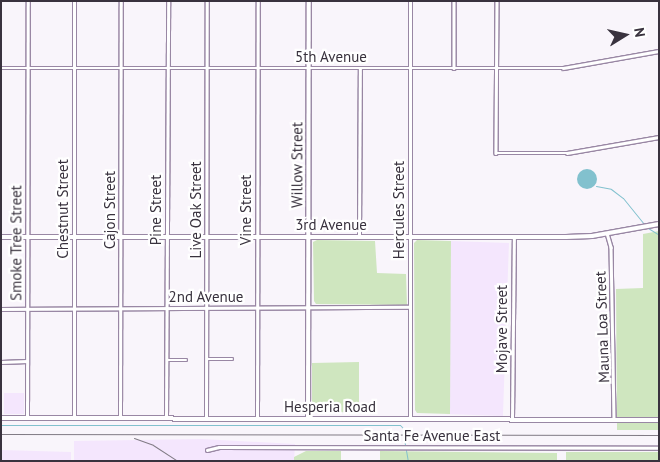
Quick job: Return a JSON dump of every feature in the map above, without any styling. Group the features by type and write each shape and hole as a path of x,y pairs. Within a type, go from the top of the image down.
{"street":[{"name":"Smoke Tree Street","path":"27,418 28,1"},
{"name":"Chestnut Street","path":"74,1 74,418"},
{"name":"Cajon Street","path":"120,418 121,1"},
{"name":"Pine Street","path":"166,418 168,1"},
{"name":"Live Oak Street","path":"206,418 208,359 207,1"},
{"name":"Vine Street","path":"257,418 258,1"},
{"name":"Willow Street","path":"308,418 309,1"},
{"name":"Hercules Street","path":"410,1 410,418"},
{"path":"454,1 454,68"},
{"path":"496,1 496,153 568,153 659,138"},
{"name":"5th Avenue","path":"1,68 564,68 659,51"},
{"path":"359,237 360,69"},
{"name":"3rd Avenue","path":"1,237 514,238 607,234 659,224"},
{"name":"Mauna Loa Street","path":"607,234 611,257 614,420"},
{"name":"Mojave Street","path":"512,420 514,238"},
{"name":"2nd Avenue","path":"1,309 308,309 410,307"},
{"path":"208,359 232,359"},
{"path":"167,360 186,360"},
{"path":"1,362 28,362"},
{"name":"Hesperia Road","path":"1,418 659,420"},
{"name":"Santa Fe Avenue East","path":"207,450 219,447 659,448"}],"shaded area":[{"path":"451,241 509,243 503,416 445,414"},
{"path":"4,393 24,393 24,414 4,414"},
{"path":"202,439 295,444 294,461 74,461 74,441"},
{"path":"1,450 71,452 71,461 1,461"}],"green space":[{"path":"659,231 659,430 617,430 616,289 643,288 643,234"},
{"path":"317,240 375,241 377,273 406,274 407,305 316,304 314,301 313,242"},
{"path":"417,240 451,241 450,414 417,413 415,410 414,243"},
{"path":"359,362 359,413 316,411 312,401 312,363"},
{"path":"306,451 341,451 341,461 294,461 294,457"},
{"path":"380,451 557,453 557,461 380,461"},
{"path":"566,452 659,452 659,461 566,461"}],"water":[{"path":"583,169 591,169 597,175 597,183 591,189 583,189 577,183 577,175"}],"waterway":[{"path":"596,186 611,189 623,198 645,225"},
{"path":"648,228 659,235"},
{"path":"1,425 400,425 403,428"},
{"path":"404,439 408,461"}],"railway":[{"path":"1,434 659,435"},
{"path":"134,438 153,445 178,461"}]}
